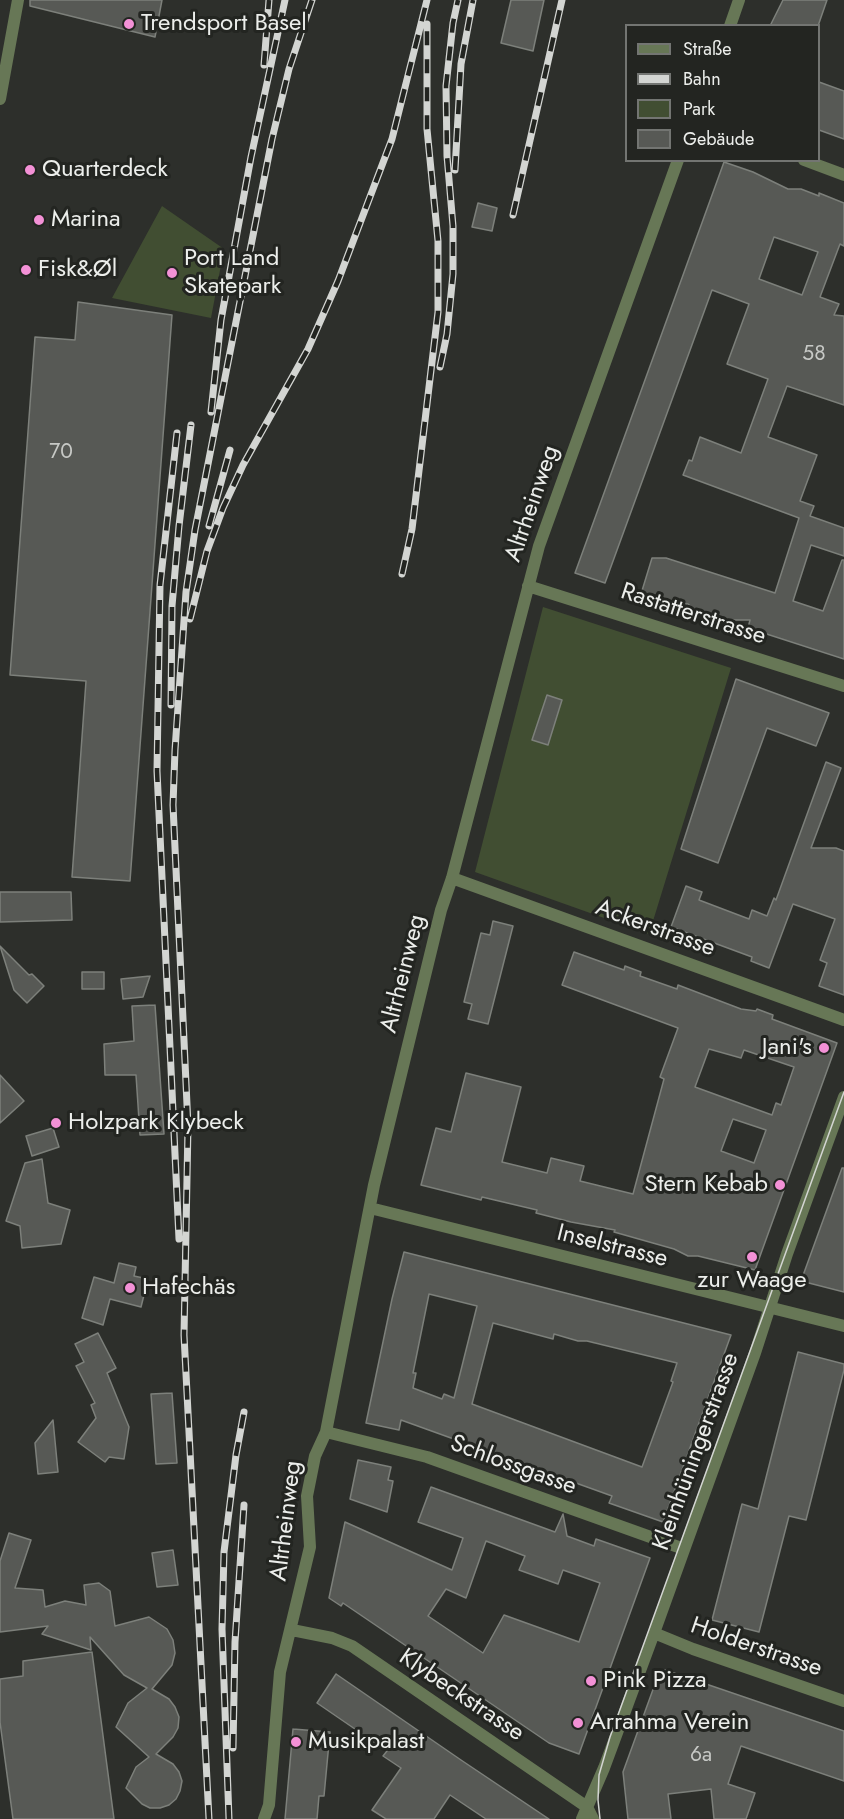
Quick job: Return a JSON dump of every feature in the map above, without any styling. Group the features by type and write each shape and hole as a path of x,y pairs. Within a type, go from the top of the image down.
{"street":[{"path":"0,99 18,0"},
{"path":"731,24 739,0"},
{"name":"Altrheinweg","path":"264,1819 269,1805 278,1687 310,1547 307,1496 315,1456 326,1432 374,1185 441,910 452,878 539,546 677,162"},
{"path":"809,162 844,175"},
{"name":"Rastatterstrasse","path":"528,586 844,686"},
{"name":"Ackerstrasse","path":"452,878 844,1020"},
{"name":"Kleinhüningerstrasse","path":"582,1819 604,1768 654,1634 844,1097"},
{"name":"Inselstrasse","path":"370,1208 844,1326"},
{"name":"Schlossgasse","path":"326,1432 427,1457 684,1550"},
{"name":"Klybeckstrasse","path":"292,1630 343,1641 587,1807 593,1819"},
{"name":"Holderstrasse","path":"654,1634 844,1701"}],"green space":[{"name":"Port Land Skatepark","path":"162,206 224,249 211,318 112,298"},
{"path":"543,607 731,668 649,934 475,872"}],"building":[{"name":"Trendsport Basel","path":"30,0 162,0 155,37 30,6"},
{"path":"511,0 544,0 533,51 501,43"},
{"path":"783,0 827,0 819,24 771,24"},
{"path":"820,82 844,91 844,139 820,130"},
{"path":"724,162 753,172 788,189 801,189 819,196 819,193 844,203 844,246 840,244 820,297 839,304 834,315 844,316 844,405 787,386 768,437 817,455 800,501 814,506 810,516 844,528 844,556 811,545 793,601 823,611 842,560 844,560 844,659 748,628 750,620 722,620 699,613 688,604 673,604 641,594 652,558 666,558 775,593 799,518 683,475 689,460 692,461 700,437 741,453 768,379 727,364 749,304 712,290 605,583 575,573","holes":["774,237 818,252 802,295 759,279"]},
{"path":"478,203 497,208 492,231 472,227"},
{"path":"78,302 172,315 130,881 72,877 86,681 10,675 35,337 75,340"},
{"path":"736,679 829,713 816,746 767,728 718,863 681,849"},
{"path":"547,695 562,700 548,745 532,740"},
{"path":"826,762 841,768 811,848 836,848 844,851 844,995 819,986 827,963 820,960 835,919 793,904 769,968 751,961 752,957 671,927 686,886 702,892 699,900 749,919 752,910 767,916 774,898 776,900"},
{"path":"0,892 71,892 72,920 0,922"},
{"path":"493,921 513,926 488,1024 468,1019 472,1004 464,1002 481,933 490,935"},
{"path":"0,946 29,975 32,974 44,986 27,1003 14,990"},
{"path":"574,952 624,970 625,966 641,972 640,976 677,989 678,985 741,1009 756,1011 757,1009 773,1015 772,1019 837,1043 755,1270 698,1256 688,1256 674,1249 614,1232 615,1230 571,1222 536,1213 537,1210 482,1197 481,1200 421,1185 436,1128 451,1132 466,1073 521,1087 502,1162 547,1173 551,1158 584,1166 580,1181 633,1194 664,1079 660,1077 678,1028 562,985","holes":["709,1049 741,1058 744,1050 794,1067 781,1105 776,1103 772,1115 695,1087","733,1119 766,1130 754,1163 721,1151"]},
{"path":"82,972 104,972 104,989 82,989"},
{"path":"150,976 143,997 123,999 121,979"},
{"path":"155,1005 164,1134 140,1135 136,1075 105,1075 104,1044 134,1041 132,1006"},
{"path":"0,1075 24,1101 0,1123"},
{"path":"53,1128 59,1147 32,1156 26,1136"},
{"path":"42,1159 48,1203 70,1210 61,1244 22,1248 20,1226 6,1221 25,1163"},
{"path":"842,1168 844,1168 844,1292 801,1281"},
{"path":"404,1252 731,1335 663,1522 609,1503 612,1496 401,1420 399,1430 366,1423","holes":["429,1294 477,1306 454,1398 444,1394 442,1399 413,1388 416,1373 413,1373","493,1323 553,1339 554,1334 677,1363 671,1381 673,1382 642,1467 472,1404"]},
{"path":"119,1263 136,1267 134,1276 148,1279 141,1307 110,1299 103,1325 82,1318 94,1277 114,1283"},
{"path":"98,1333 116,1368 107,1373 129,1427 124,1459 109,1457 105,1462 78,1442 96,1418 91,1405 95,1403 76,1366 84,1362 75,1344"},
{"path":"798,1352 844,1364 844,1370 806,1520 789,1516 759,1632 712,1620 742,1504 758,1509"},
{"path":"172,1393 177,1463 156,1464 151,1394"},
{"path":"53,1420 58,1472 38,1474 35,1443"},
{"path":"358,1460 391,1467 388,1480 393,1481 387,1512 350,1499"},
{"path":"431,1487 555,1532 563,1514 567,1536 594,1546 596,1539 650,1558 579,1754 549,1743 343,1603 341,1606 329,1598 345,1522 452,1570 463,1538 418,1522","holes":["486,1541 525,1556 519,1570 558,1584 563,1570 600,1583 579,1642 504,1615 483,1653 428,1616 446,1589 466,1598"]},
{"path":"9,1533 31,1540 15,1588 43,1590 45,1607 65,1601 86,1605 84,1585 99,1583 110,1591 115,1626 149,1617 167,1629 173,1640 175,1653 172,1665 152,1689 169,1699 179,1717 178,1728 173,1737 156,1754 173,1764 182,1781 176,1799 169,1805 150,1808 142,1804 126,1788 136,1767 149,1757 116,1727 128,1703 147,1688 124,1675 90,1637 91,1650 42,1634 48,1626 0,1632 0,1561"},
{"path":"173,1550 178,1585 157,1587 152,1553"},
{"path":"92,1652 114,1819 13,1819 0,1722 0,1679 23,1676 23,1661"},
{"path":"665,1670 844,1731 844,1781 741,1746 728,1784 755,1793 746,1819 714,1819 711,1789 668,1794 671,1819 628,1819 623,1772 659,1673"},
{"path":"336,1674 549,1819 486,1819 450,1795 434,1819 386,1819 372,1810 401,1768 383,1756 387,1751 317,1703"},
{"path":"293,1729 330,1732 324,1796 319,1796 317,1819 285,1819"}],"tram line":[{"path":"600,1819 599,1775 610,1737 844,1092"}],"railway":[{"path":"264,65 269,0"},
{"path":"211,412 221,320 251,157 285,0"},
{"path":"209,1819 184,1335 188,1126 173,805 175,750 186,592 195,530 272,139 289,69 312,0"},
{"path":"190,619 207,551 223,508 243,465 308,349 338,281 392,139 427,0"},
{"path":"440,367 447,334 453,274 446,86 458,0"},
{"path":"455,170 461,64 473,0"},
{"path":"513,215 562,0"},
{"path":"402,574 412,529 438,312 438,241 427,129 427,24"},
{"path":"171,705 172,606 191,425"},
{"path":"177,433 160,585 157,771 179,1239"},
{"path":"209,526 230,450"},
{"path":"229,1819 222,1629 224,1552 236,1455 244,1412"},
{"path":"233,1748 235,1642 244,1505"}],"place":[{"name":"Trendsport Basel","path":"129,24"},
{"name":"Quarterdeck","path":"30,170"},
{"name":"Marina","path":"39,220"},
{"name":"Fisk&Øl","path":"26,270"},
{"name":"Port Land Skatepark","path":"172,273"},
{"name":"Jani's","path":"824,1048"},
{"name":"Holzpark Klybeck","path":"56,1123"},
{"name":"Stern Kebab","path":"780,1185"},
{"name":"zur Waage","path":"752,1257"},
{"name":"Hafechäs","path":"130,1288"},
{"name":"Pink Pizza","path":"591,1681"},
{"name":"Arrahma Verein","path":"578,1723"},
{"name":"Musikpalast","path":"296,1742"}]}
